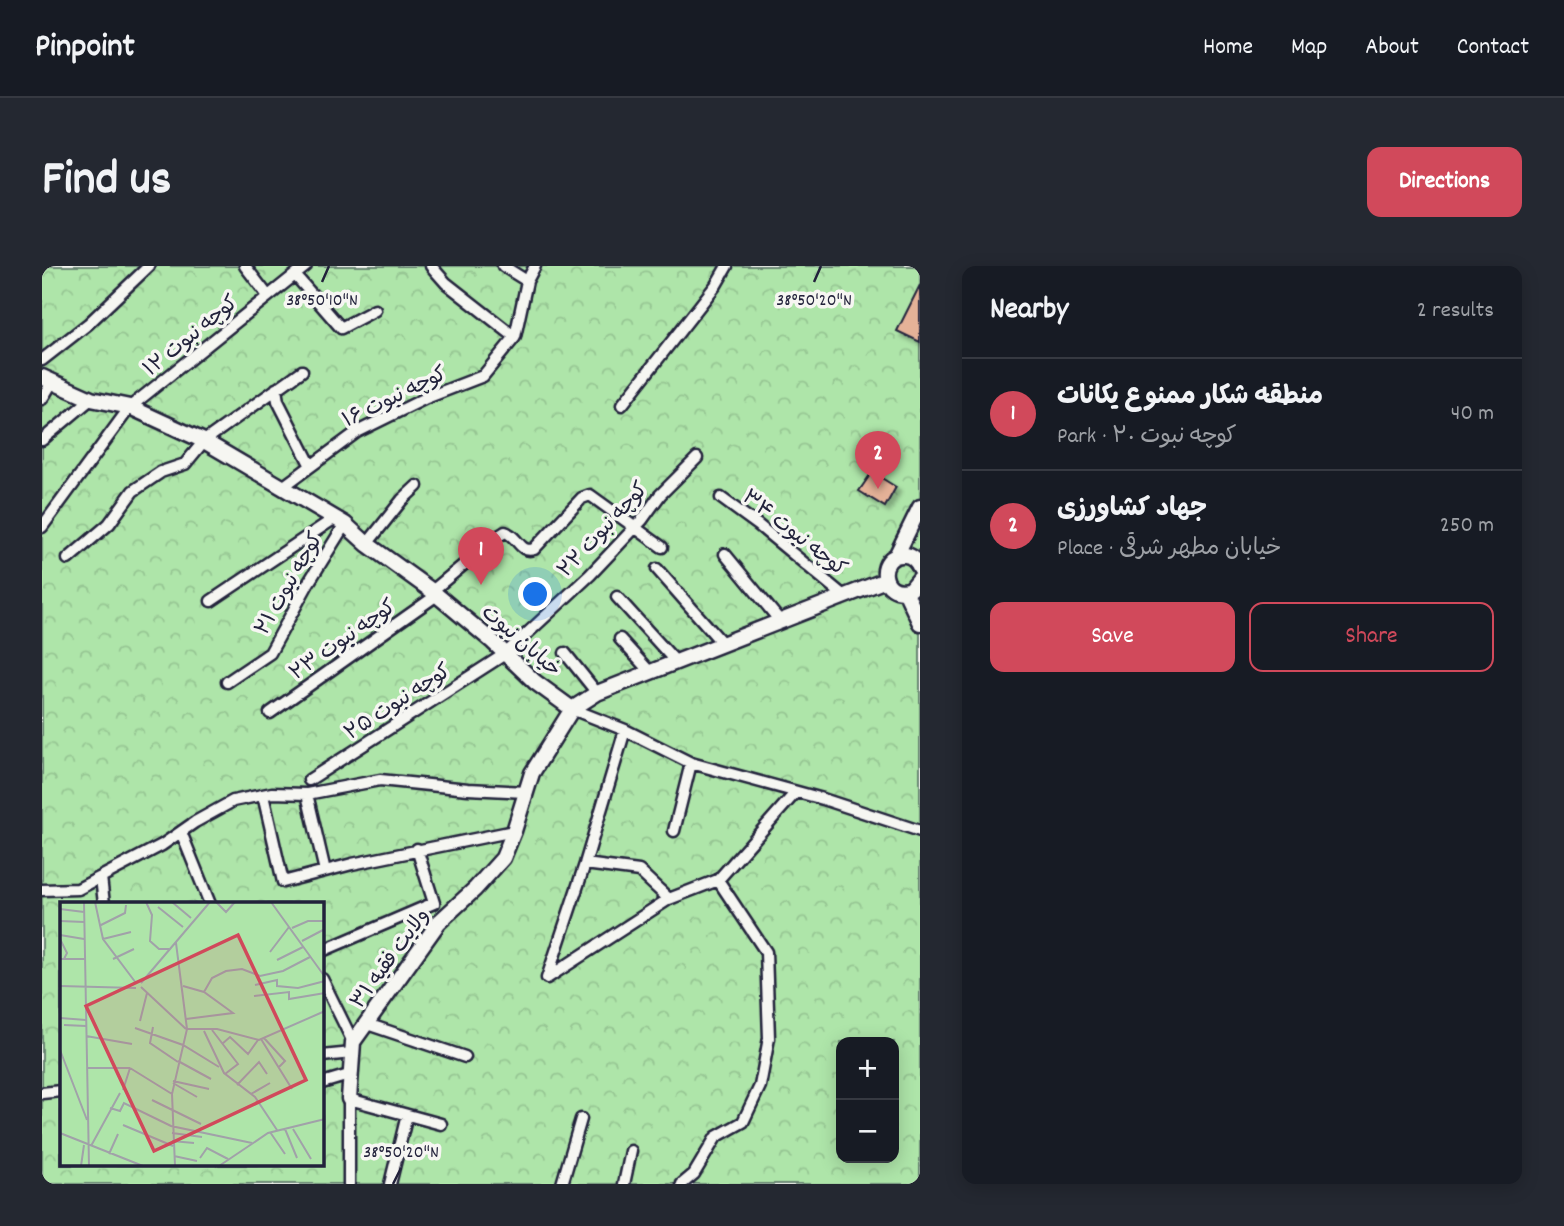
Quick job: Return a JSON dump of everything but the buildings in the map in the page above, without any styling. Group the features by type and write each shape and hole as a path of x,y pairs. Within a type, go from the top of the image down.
{"street":[{"path":"42,360 88,324 149,266"},
{"path":"245,266 268,296"},
{"path":"431,266 446,284 515,337 527,281 535,266"},
{"path":"503,266 527,281"},
{"path":"622,405 716,285 727,266"},
{"path":"299,270 341,328 374,310"},
{"name":"کوچه نبوت ۱۲","path":"42,527 130,407 299,270"},
{"name":"کوچه نبوت ۱۶","path":"284,486 357,432 426,398 483,376 515,337"},
{"path":"68,559 108,524 133,491 161,472 184,464 204,441 302,372"},
{"path":"42,399 48,379"},
{"name":"خیابان نبوت","path":"48,379 91,399 130,407 204,441 340,521 434,593 535,682 572,709"},
{"path":"276,389 278,401 311,466"},
{"path":"42,440 91,399"},
{"name":"کوچه نبوت ۲۲","path":"505,654 590,575 635,527 660,495 697,458"},
{"path":"367,544 402,500 417,486"},
{"name":"کوچه نبوت ۲۳","path":"270,713 434,593 505,532 513,535 522,548 529,551 534,549 582,498 590,495 635,527"},
{"name":"کوچه نبوت ۳۴","path":"721,498 758,524 844,596"},
{"path":"896,556 920,507"},
{"path":"211,601 340,521"},
{"name":"کوچه نبوت ۲۱","path":"227,682 270,653 340,521"},
{"path":"635,527 662,547"},
{"path":"725,554 780,621"},
{"path":"919,564 908,555 896,556 885,569 886,580 894,589 905,591 915,586 920,578"},
{"path":"657,569 723,643"},
{"path":"572,709 597,693 886,580"},
{"path":"905,591 920,623"},
{"path":"617,597 676,662"},
{"path":"620,639 650,673"},
{"path":"565,653 597,693"},
{"name":"کوچه نبوت ۲۵","path":"310,780 505,654"},
{"path":"572,709 625,730 691,763 920,831"},
{"name":"ولایت فقیه ۳۱","path":"353,1048 439,922 475,889 503,858 532,773 572,709"},
{"path":"625,730 547,978 669,899 718,880 796,792"},
{"path":"674,831 691,763"},
{"path":"42,890 78,888 162,845 233,801 262,795 307,794 380,780 526,792"},
{"path":"307,794 325,871"},
{"path":"262,795 283,882 416,849 514,831"},
{"path":"181,832 209,902"},
{"path":"324,950 434,903 416,849"},
{"path":"585,864 639,871 669,899"},
{"path":"101,877 104,902"},
{"path":"682,1184 694,1174 716,1137 743,1122 760,1086 769,1038 766,951 718,880"},
{"path":"324,983 353,1048 349,1075 349,1184"},
{"path":"367,1024 465,1057"},
{"path":"324,1055 353,1048"},
{"path":"324,1082 349,1075"},
{"path":"42,1093 60,1091"},
{"path":"349,1099 441,1124"},
{"path":"390,1184 407,1115"},
{"path":"562,1184 581,1119"},
{"path":"624,1184 631,1151"}],"green space":[{"path":"42,266 920,266 920,1184 42,1184"}],"place":[{"name":"جهاد کشاورزی","path":"878,489"},
{"name":"منطقه شکار ممنوع یکانات","path":"481,585"}]}
